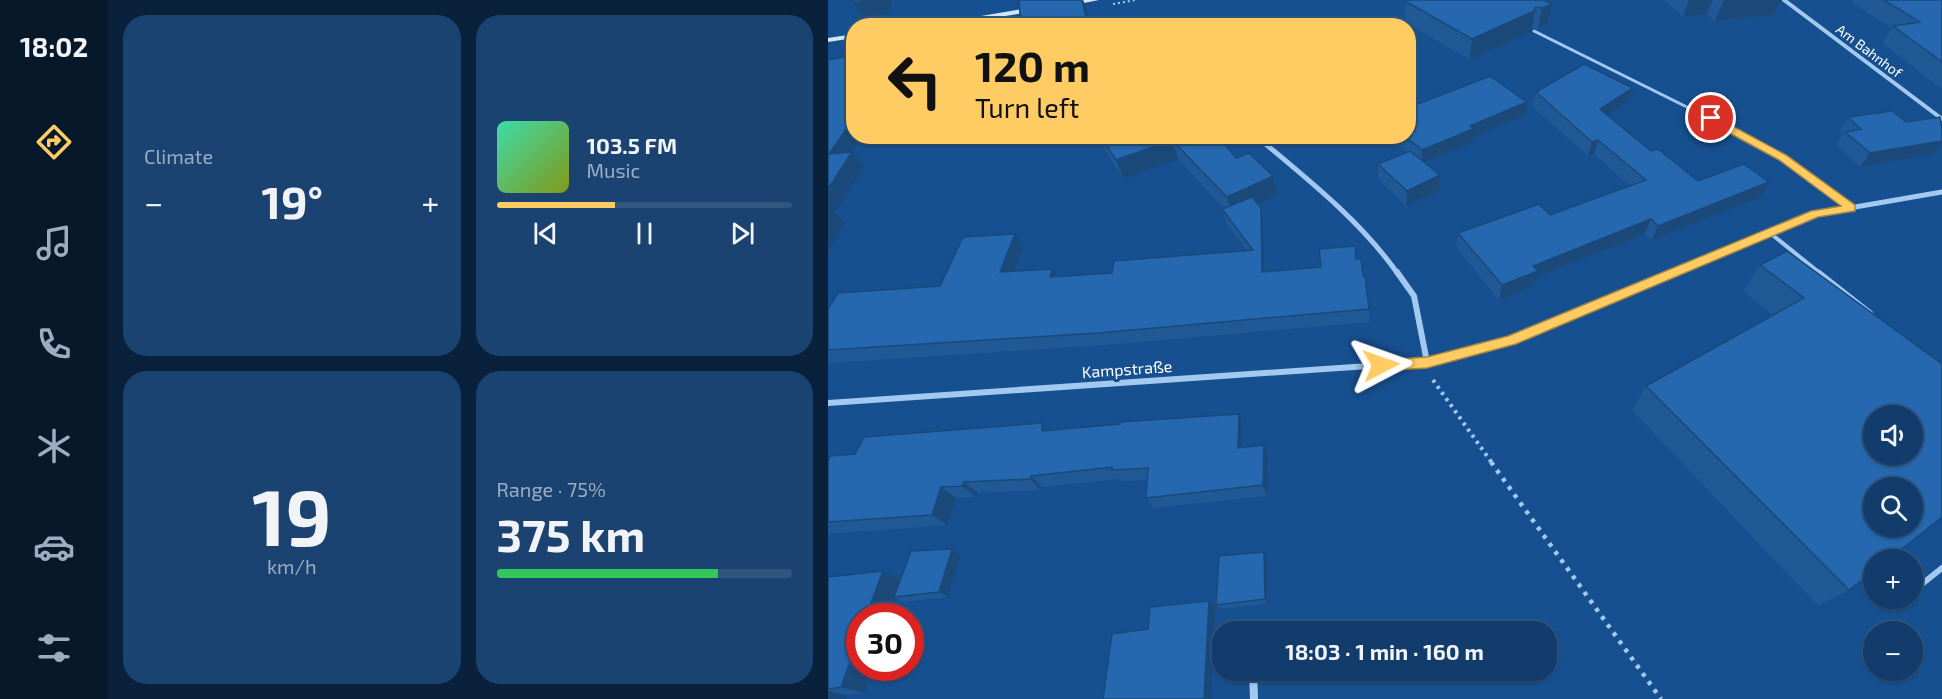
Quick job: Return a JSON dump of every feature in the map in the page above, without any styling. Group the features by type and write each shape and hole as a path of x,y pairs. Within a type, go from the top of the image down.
{"main road":[{"path":"1062,5 1096,0"},
{"path":"979,18 1039,9"},
{"path":"828,40 846,37"}],"street":[{"name":"Am Bahnhof","path":"1784,0 1942,119"},
{"path":"1265,144 1321,191 1381,249 1414,296 1427,362"},
{"name":"Kampstraße","path":"828,403 1427,362 1511,341 1815,214 1942,192"},
{"path":"1253,681 1254,699"}],"lane":[{"path":"1534,31 1693,109 1782,158 1851,208"},
{"path":"1770,233 1878,318"},
{"path":"1923,583 1942,568"}],"path":[{"path":"1427,362 1433,381 1661,699"}],"building":[{"path":"854,0 875,0 853,3"},
{"path":"1019,0 1082,0 1086,18 1022,18"},
{"path":"1544,0 1552,4 1542,8 1536,7 1534,11 1472,39 1405,1"},
{"path":"1884,0 1942,0 1942,62 1893,26 1920,22"},
{"path":"846,57 846,130 829,154 852,152 828,189 828,60"},
{"path":"1584,64 1633,88 1600,109 1651,151 1658,149 1698,181 1744,164 1769,182 1658,226 1651,219 1533,266 1538,271 1502,285 1458,233 1539,204 1550,215 1646,180 1598,140 1592,142 1536,92"},
{"path":"1490,76 1527,102 1470,126 1473,129 1422,150 1415,144 1416,105"},
{"path":"1892,111 1906,122 1940,117 1942,141 1870,153 1845,132 1861,129 1848,117"},
{"path":"1106,144 1161,144 1116,160"},
{"path":"1176,144 1225,144 1236,158 1249,153 1273,176 1227,197"},
{"path":"1410,151 1440,175 1407,191 1378,164"},
{"path":"1252,197 1261,208 1262,272 1321,267 1319,249 1355,246 1356,259 1361,258 1363,276 1365,276 1369,309 1098,333 828,350 828,309 838,293 940,286 963,237 1015,234 1000,272 1053,269 1050,277 1112,273 1114,261 1253,250 1222,209"},
{"path":"1787,251 1942,364 1942,517 1923,532 1923,477 1863,477 1863,537 1917,537 1902,549 1863,549 1863,579 1849,590 1646,386 1804,298 1760,265"},
{"path":"1239,414 1238,448 1264,445 1263,485 1146,498 1148,468 1112,470 1112,467 1031,476 1030,479 964,482 962,486 941,487 932,515 828,522 828,461 830,456 855,454 864,437 1042,423 1042,431 1120,424 1120,422"},
{"path":"952,549 939,592 894,597 911,551"},
{"path":"1264,552 1265,599 1216,605 1219,556"},
{"path":"883,571 871,603 846,603 846,673 841,687 828,689 828,577"},
{"path":"1209,601 1204,699 1103,699 1112,634 1148,629 1150,607"}],"route":[{"path":"1381,365 1427,362 1511,341 1815,214 1851,208 1810,176 1711,118"}]}
